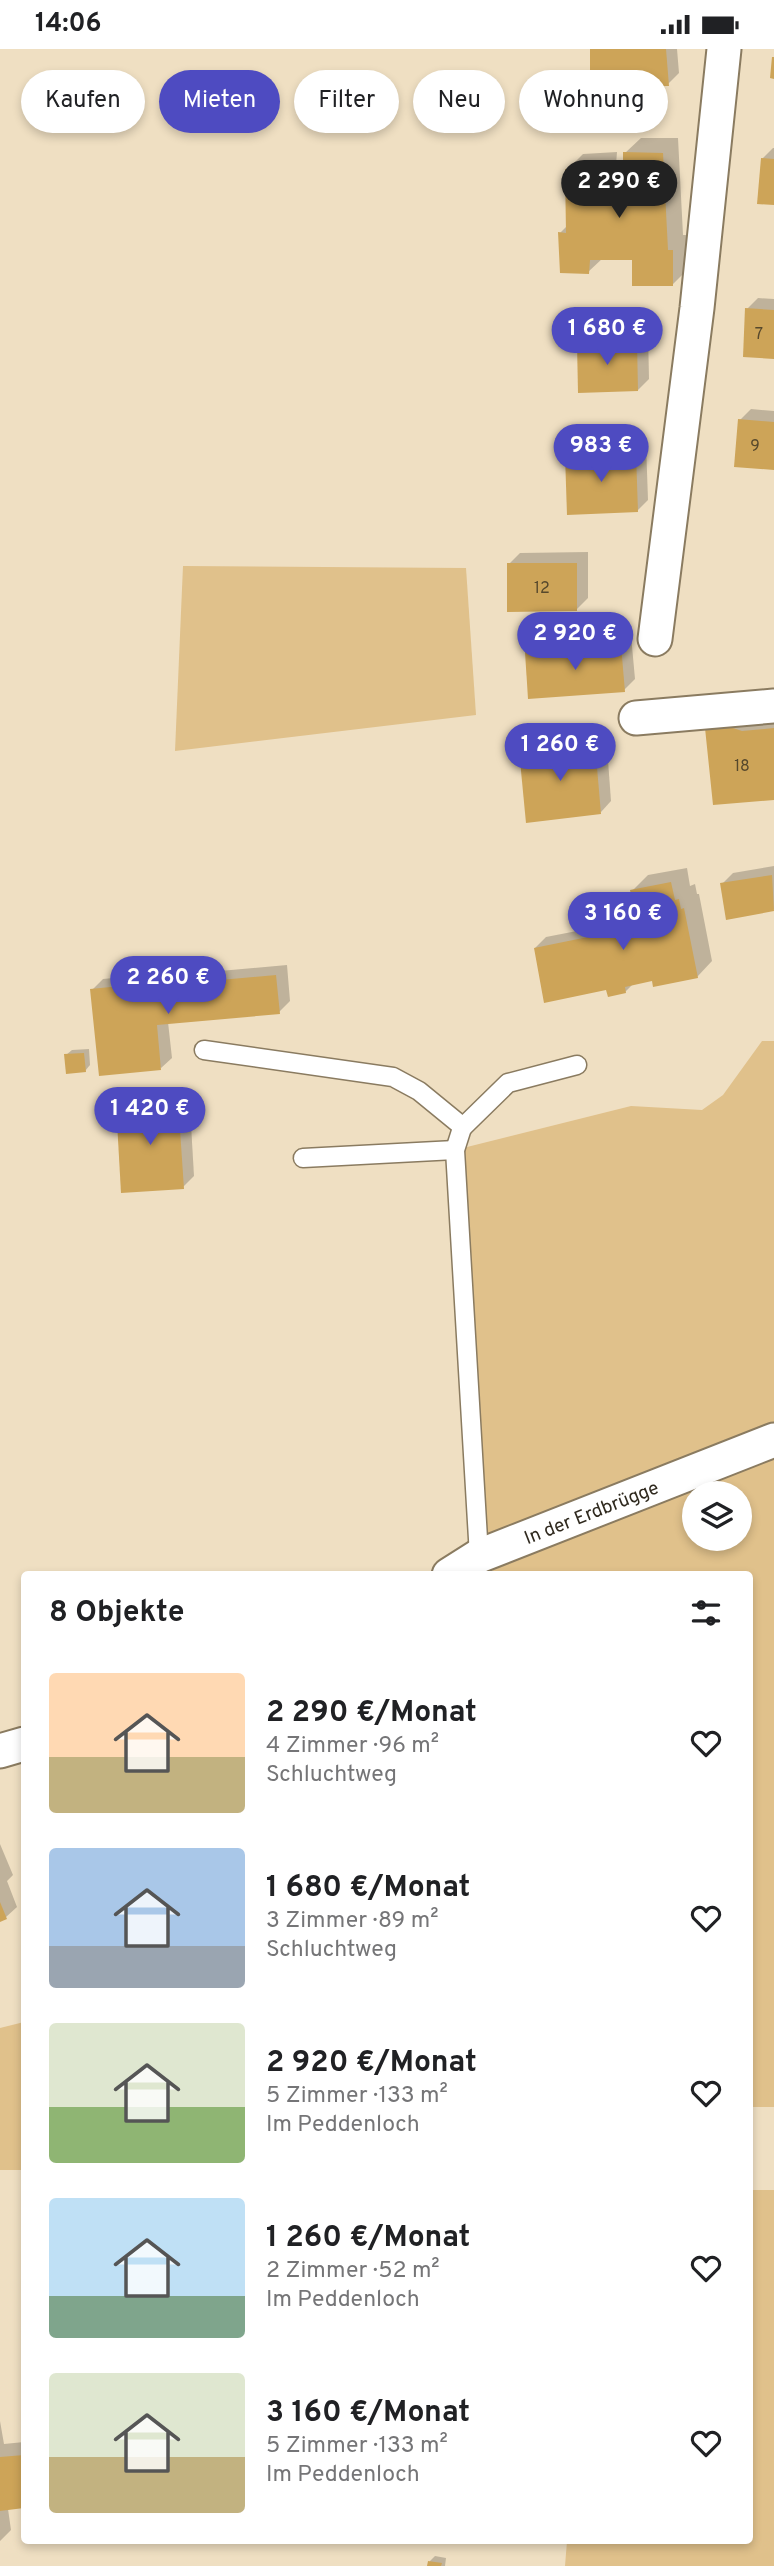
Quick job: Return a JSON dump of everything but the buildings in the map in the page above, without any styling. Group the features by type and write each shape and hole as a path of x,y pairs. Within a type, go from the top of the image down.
{"street":[{"path":"655,639 697,308 724,49"},
{"path":"636,717 774,706"},
{"name":"In der Erdbrügge","path":"455,1571 479,1556 774,1440"},
{"path":"0,1751 21,1745"}],"lane":[{"path":"204,1050 393,1077 419,1091 463,1127"},
{"path":"479,1556 455,1150 463,1127 508,1083 578,1066"},
{"path":"303,1159 455,1150"}],"shaded area":[{"path":"183,566 466,568 476,715 175,751"},
{"path":"762,1041 774,1041 774,1440 479,1556 455,1150 631,1106 702,1110 723,1095"},
{"path":"774,1451 774,2107 753,2107 753,1571 491,1571 682,1488 682,1551 752,1551 752,1481 699,1481"},
{"path":"21,2023 21,2170 0,2170 0,2028"},
{"path":"753,2190 774,2190 774,2566 565,2566 567,2544 753,2544"}]}
